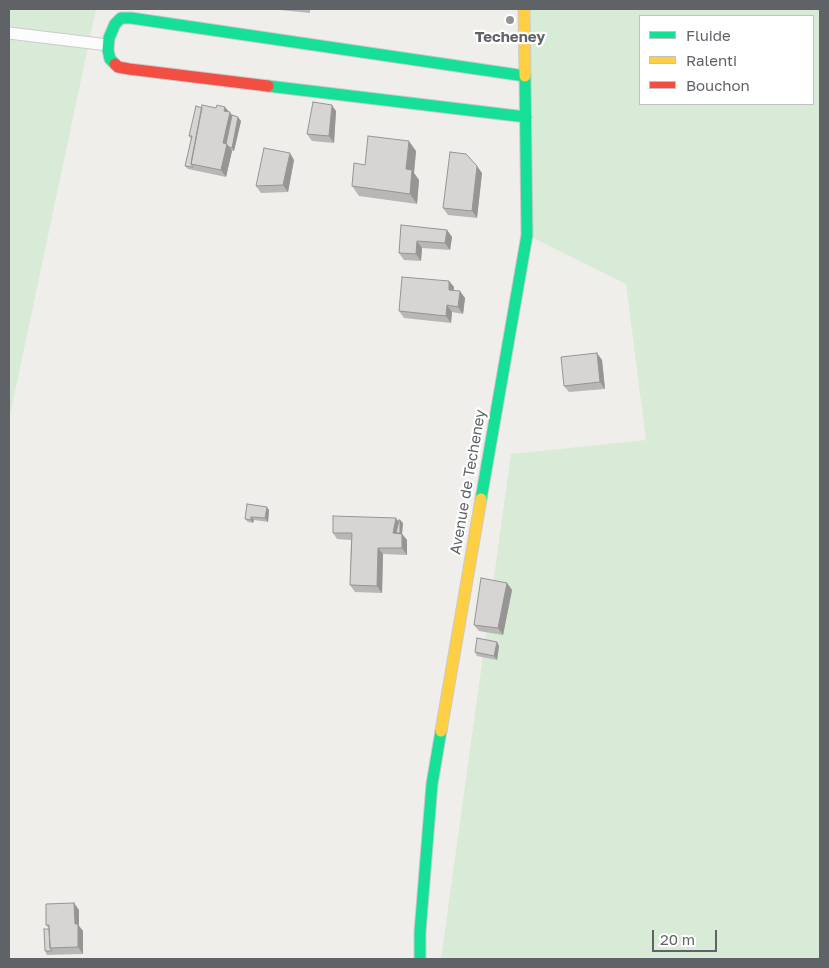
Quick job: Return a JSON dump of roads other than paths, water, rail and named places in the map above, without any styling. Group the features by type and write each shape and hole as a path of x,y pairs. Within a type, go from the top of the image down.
{"street":[{"name":"Avenue de Techeney","path":"420,959 420,932 432,784 527,235 524,9"},
{"path":"525,76 131,18 121,18 115,24 108,45 110,59 118,67 128,69 526,117"}],"lane":[{"path":"9,32 108,45"}],"place":[{"name":"Techeney","path":"510,20"}]}
